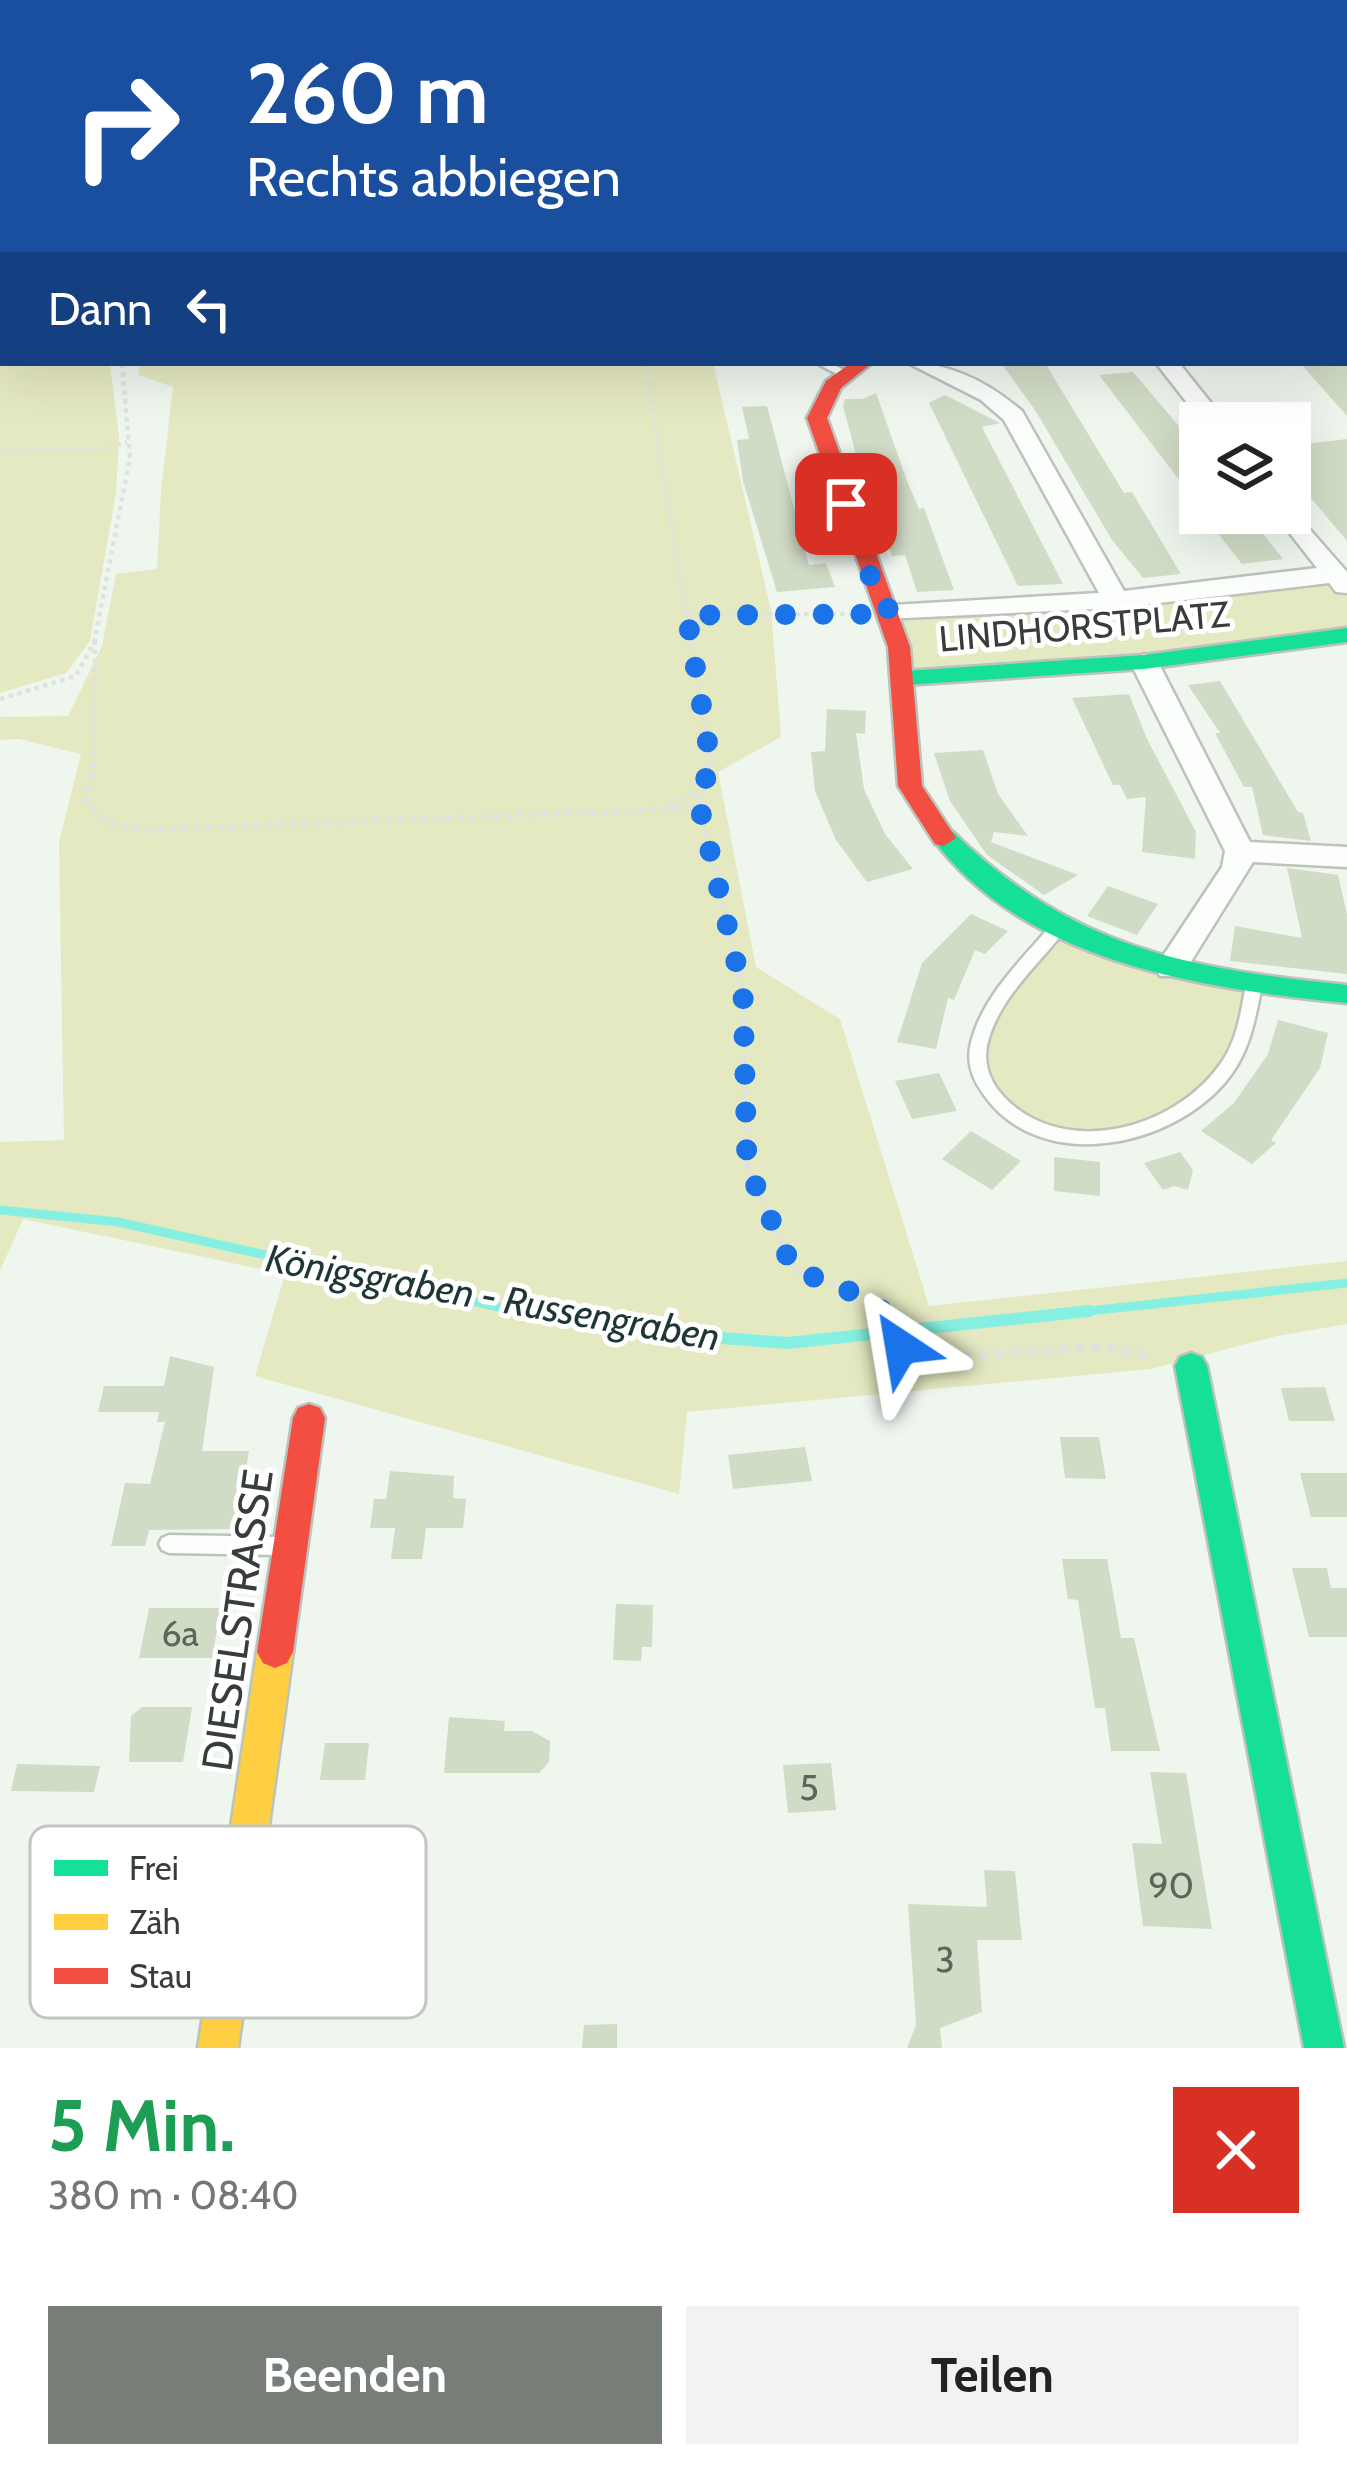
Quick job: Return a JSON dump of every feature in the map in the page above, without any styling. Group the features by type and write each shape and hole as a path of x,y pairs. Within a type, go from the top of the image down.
{"street":[{"path":"842,366 824,394 817,418 875,590 892,614"},
{"path":"926,366 989,395 1014,416 1116,600"},
{"path":"1169,366 1198,402"},
{"path":"1303,534 1341,581"},
{"name":"LINDHORSTPLATZ","path":"1341,581 892,614 904,678 1144,662 1347,635"},
{"path":"1144,662 1240,850 1237,867 1172,968"},
{"path":"904,678 909,783 940,833 988,886 1060,926 1172,968 1254,985 1347,994"},
{"path":"1240,850 1347,857"},
{"path":"1192,1366 1253,1702 1324,2048"},
{"name":"DIESELSTRASSE","path":"250,1826 309,1418"},
{"name":"DIESELSTRASSE","path":"218,2048 222,2018"}],"lane":[{"path":"1060,926 1005,992 977,1056 995,1100 1026,1124 1078,1138 1124,1135 1164,1122 1220,1077 1244,1039 1254,985"},
{"path":"169,1544 290,1546"}],"path":[{"path":"122,366 130,458 94,640 96,742 87,802 97,817 115,826 144,830 700,808"},
{"path":"646,366 711,764 700,808 743,992 747,1166 793,1269 867,1298 898,1324 908,1359 1104,1347 1192,1366"},
{"path":"0,451 106,449 128,441"},
{"path":"687,615 892,614"},
{"path":"0,699 76,676 94,640"},
{"path":"644,810 682,802 702,788"}],"green space":[{"path":"0,366 110,366 119,437 116,493 90,641 66,673 0,693"},
{"path":"139,366 714,366 771,610 781,737 718,772 756,967 840,1019 929,1306 1347,1261 1347,1324 1277,1336 1151,1369 687,1412 679,1494 255,1376 285,1274 23,1219 0,1271 0,1142 64,1140 59,842 81,754 19,739 0,740 0,717 68,716 102,646 116,574 157,569 173,387 139,375"},
{"path":"1333,576 1347,593 1347,633 907,676 895,615"},
{"path":"1063,930 1251,987 1242,1038 1196,1098 1123,1133 1077,1136 1027,1122 999,1099 980,1056 1005,1004"}],"building":[{"path":"1003,366 1047,366 1124,493 1132,492 1181,574 1143,578 1112,540 1035,410"},
{"path":"1303,366 1347,366 1347,416"},
{"path":"1133,372 1179,426 1179,480 1099,375"},
{"path":"876,393 954,590 917,592 905,555 892,556 869,484 864,484 843,406 845,399"},
{"path":"945,395 1000,423 982,427 1063,584 1018,586 929,403"},
{"path":"767,406 809,565 826,563 835,587 777,592 743,481 737,440 749,439 742,407"},
{"path":"1347,439 1347,541 1311,498 1311,443"},
{"path":"1218,534 1263,534 1283,559 1242,564"},
{"path":"1220,681 1298,812 1303,813 1311,841 1263,835 1252,787 1244,787 1215,733 1220,733 1188,685"},
{"path":"1129,694 1196,832 1195,859 1142,852 1146,797 1127,799 1120,785 1113,785 1072,698"},
{"path":"827,709 866,711 865,734 856,733 864,789 885,834 913,869 867,882 836,840 815,791 811,752 825,751"},
{"path":"983,750 998,794 1028,836 994,832 991,842 1078,875 1044,895 987,855 950,801 934,753"},
{"path":"1287,868 1338,875 1347,914 1347,974 1230,961 1235,926 1302,938"},
{"path":"1108,886 1158,904 1137,935 1087,916"},
{"path":"971,914 1008,931 985,954 975,950 954,1000 948,998 936,1049 897,1042 922,963"},
{"path":"1278,1020 1328,1033 1320,1068 1271,1140 1276,1143 1252,1164 1201,1131 1234,1103 1268,1054"},
{"path":"939,1073 957,1111 912,1119 895,1081"},
{"path":"971,1131 1021,1161 992,1190 942,1159"},
{"path":"1180,1152 1193,1170 1188,1190 1174,1186 1163,1190 1144,1163"},
{"path":"1054,1157 1100,1162 1100,1196 1054,1191"},
{"path":"170,1356 214,1367 202,1451 249,1451 236,1529 149,1530 145,1546 111,1546 125,1483 150,1484 165,1422 157,1422 159,1412 98,1412 104,1386 164,1386"},
{"path":"1325,1387 1335,1421 1289,1421 1281,1388"},
{"path":"1060,1437 1099,1437 1106,1479 1065,1478"},
{"path":"805,1447 812,1481 733,1489 728,1455"},
{"path":"390,1471 454,1476 453,1498 466,1499 463,1528 426,1528 422,1559 391,1559 395,1528 370,1528 374,1499 386,1499"},
{"path":"1300,1473 1347,1473 1347,1517 1311,1517"},
{"path":"1062,1559 1107,1559 1121,1638 1134,1638 1160,1751 1111,1751 1105,1708 1095,1708 1078,1600 1068,1599"},
{"path":"1292,1568 1327,1568 1331,1588 1347,1588 1347,1637 1309,1637"},
{"path":"616,1604 653,1605 652,1647 642,1647 641,1661 613,1660"},
{"path":"149,1608 221,1608 212,1658 139,1658"},
{"path":"142,1707 192,1707 183,1762 129,1762 131,1716"},
{"path":"449,1717 505,1721 504,1731 532,1731 550,1741 549,1762 539,1773 444,1773"},
{"path":"325,1743 369,1743 365,1780 320,1780"},
{"path":"831,1763 836,1810 788,1813 783,1765"},
{"path":"17,1764 100,1766 94,1792 11,1791"},
{"path":"1150,1772 1186,1773 1212,1929 1143,1926 1132,1843 1162,1844"},
{"path":"984,1870 1015,1871 1022,1940 977,1940 982,2012 940,2028 942,2048 907,2048 916,2025 908,1904 987,1907"},
{"path":"617,2024 617,2048 582,2048 584,2025"}],"waterway":[{"name":"Königsgraben - Russengraben","path":"0,1210 118,1222 524,1313"},
{"name":"Königsgraben - Russengraben","path":"1072,1313 1347,1283"},
{"name":"Königsgraben - Russengraben","path":"513,1311 524,1313"},
{"name":"Königsgraben - Russengraben","path":"1072,1313 1089,1311"},
{"name":"Königsgraben - Russengraben","path":"524,1313 668,1334 788,1343 1072,1313"},
{"name":"Königsgraben - Russengraben","path":"524,1313 530,1314"},
{"name":"Königsgraben - Russengraben","path":"1061,1314 1072,1313"}],"traffic: fast":[{"path":"905,678 1144,662 1347,635"},
{"path":"944,838 985,878 1030,910 1129,955 1236,981 1347,994"},
{"path":"1191,1366 1324,2048"}],"traffic: slow":[{"path":"250,1826 275,1652"},
{"path":"218,2048 222,2018"}],"traffic: jam":[{"path":"859,366 833,385 817,418 899,647 910,786 944,838"},
{"path":"275,1652 309,1418"}],"route":[{"path":"846,504 875,590 892,614 687,615 711,764 698,800 743,992 747,1166 793,1269 867,1298 898,1324 901,1347"}]}
